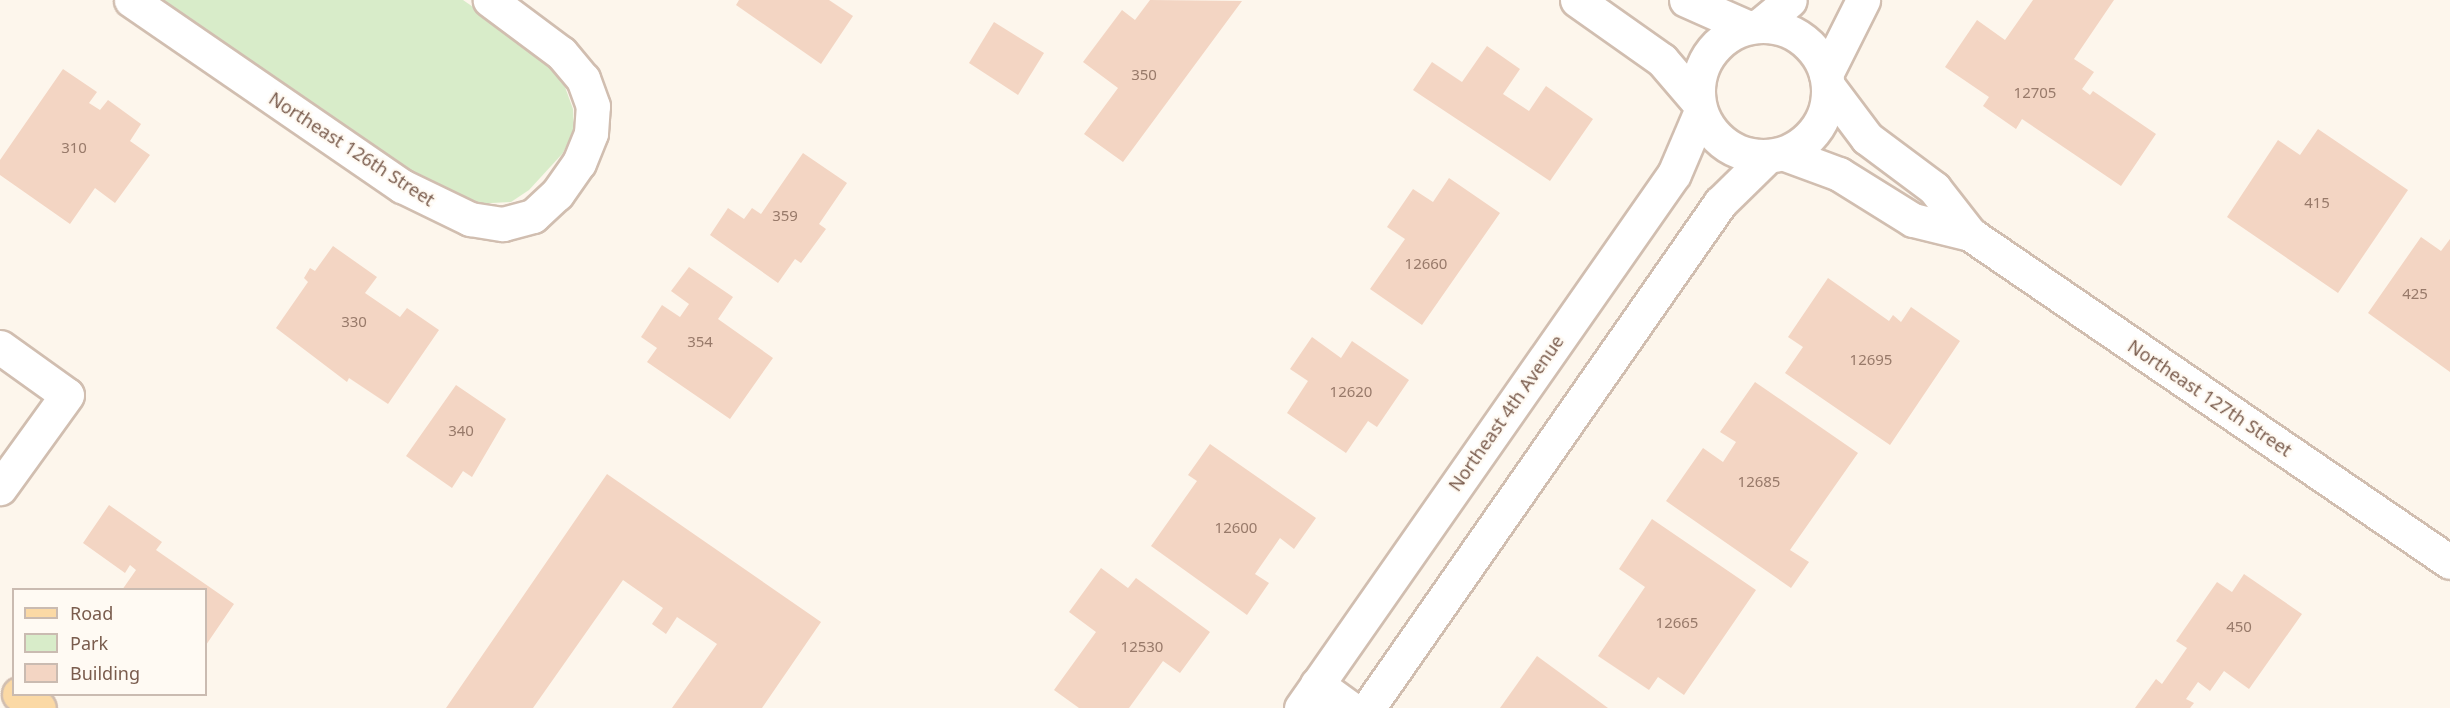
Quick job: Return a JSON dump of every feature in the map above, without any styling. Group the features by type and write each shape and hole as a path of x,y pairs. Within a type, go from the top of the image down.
{"main road":[{"path":"22,696 39,708"}],"street":[{"name":"Northeast 126th Street","path":"131,0 402,186 470,219 503,224 533,216 557,194 579,163 591,133 593,106 583,79 561,53 490,0"},
{"path":"1577,0 1662,60 1699,107 1708,128 1733,150 1776,155"},
{"path":"1686,0 1753,27"},
{"path":"1753,27 1790,0"},
{"path":"1368,708 1720,203 1776,155 1817,127 1827,108 1827,80 1863,0"},
{"path":"1699,107 1697,82 1713,47 1728,35 1753,27 1777,27 1808,43 1827,80"},
{"name":"Northeast 127th Street","path":"1827,80 1867,138 1934,188 1970,234 2450,562"},
{"name":"Northeast 4th Avenue","path":"1309,696 1674,174 1699,107"},
{"name":"Northeast 127th Street","path":"1776,155 1839,174 1913,219 1970,234"},
{"path":"0,347 67,395 0,488"},
{"path":"1309,696 1350,708"}],"green space":[{"path":"154,0 463,0 515,36 554,72 565,87 573,109 574,130 563,153 529,190 511,202 473,204 426,184"}],"building":[{"path":"739,0 829,0 853,16 821,64 736,5"},
{"path":"1150,0 1242,1 1123,162 1084,134 1118,88 1083,62 1122,10 1135,20"},
{"path":"2033,0 2114,0 2074,59 2094,72 2082,89 2090,95 2093,91 2156,134 2121,186 2022,119 2016,129 1983,106 1989,97 1945,67 1977,20 2005,40"},
{"path":"994,22 1044,53 1018,95 969,63"},
{"path":"1487,46 1520,69 1503,94 1529,111 1546,86 1593,119 1550,181 1413,90 1432,62 1462,82"},
{"path":"63,69 97,92 89,103 100,110 108,100 141,124 130,141 150,155 115,203 95,188 70,224 0,175 0,160"},
{"path":"2318,129 2408,190 2338,293 2227,217 2278,140 2300,155"},
{"path":"803,153 847,183 819,224 826,229 801,263 795,259 778,283 710,235 728,208 744,219 752,208 761,214"},
{"path":"1449,178 1500,213 1422,325 1370,289 1405,239 1387,227 1413,189 1433,202"},
{"path":"2421,237 2441,251 2450,239 2450,372 2368,313"},
{"path":"333,246 377,277 365,293 400,317 407,308 439,330 388,404 349,378 347,382 276,328 308,282 304,278 310,268 315,271"},
{"path":"689,267 733,297 718,319 773,358 730,419 647,362 657,348 641,337 662,305 680,317 689,304 671,291"},
{"path":"1828,278 1889,321 1893,315 1901,322 1911,307 1960,341 1890,445 1785,373 1803,347 1788,337"},
{"path":"1312,337 1341,358 1352,341 1409,380 1377,427 1368,421 1346,453 1287,413 1308,381 1290,369"},
{"path":"1755,382 1858,453 1790,550 1809,562 1791,588 1666,501 1703,448 1723,462 1736,442 1720,432"},
{"path":"456,385 506,419 472,477 463,471 452,488 406,456"},
{"path":"1210,444 1316,518 1294,549 1280,538 1255,574 1269,583 1247,615 1151,546 1197,481 1188,475"},
{"path":"607,474 821,622 762,708 672,708 717,644 677,617 666,634 652,624 663,608 623,580 533,708 446,708"},
{"path":"109,505 162,542 156,550 234,604 207,644 207,588 123,588 136,570 130,565 125,573 83,543"},
{"path":"1652,519 1756,590 1684,695 1658,677 1649,690 1598,656 1645,587 1619,569"},
{"path":"1101,568 1128,588 1136,578 1210,632 1180,673 1163,661 1129,708 1079,708 1054,690 1096,632 1069,612"},
{"path":"2244,574 2302,614 2249,689 2224,671 2210,691 2198,682 2186,699 2194,703 2190,708 2135,708 2156,679 2162,684 2187,648 2176,641 2217,582 2232,592"},
{"path":"1537,656 1608,708 1500,708"}]}
